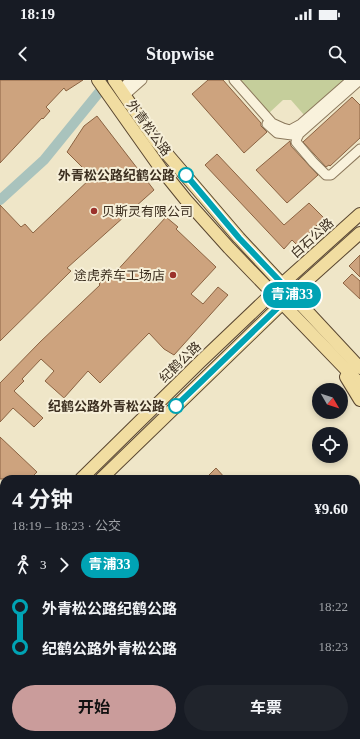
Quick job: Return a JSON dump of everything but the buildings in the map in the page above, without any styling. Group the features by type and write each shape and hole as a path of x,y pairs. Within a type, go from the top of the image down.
{"main road":[{"name":"外青松公路","path":"98,80 161,169 186,200 229,248 360,384"},
{"name":"外青松公路","path":"119,87 155,140 239,238 360,368"},
{"name":"白石公路","path":"282,284 360,214"},
{"path":"105,475 292,294 360,233"},
{"name":"纪鹤公路","path":"85,475 282,284"},
{"path":"339,347 360,379"},
{"path":"335,359 360,400"}],"lane":[{"path":"119,87 132,80"},
{"path":"119,87 142,80"},
{"path":"228,80 277,133 299,134"},
{"path":"234,80 272,124 290,130 301,124 351,80"},
{"path":"360,80 299,134 296,142 326,175 332,175 360,149"}],"green space":[{"path":"240,80 346,80 305,116 291,100 283,100 269,113"}],"waterway":[{"path":"0,200 44,160 109,80"}],"bus line":[{"name":"青浦33","path":"176,406 292,294 239,238 186,175"}],"place":[{"name":"外青松公路纪鹤公路","path":"186,175"},
{"name":"贝斯灵有限公司","path":"94,211"},
{"name":"途虎养车工场店","path":"173,275"},
{"name":"纪鹤公路外青松公路","path":"176,406"}]}
